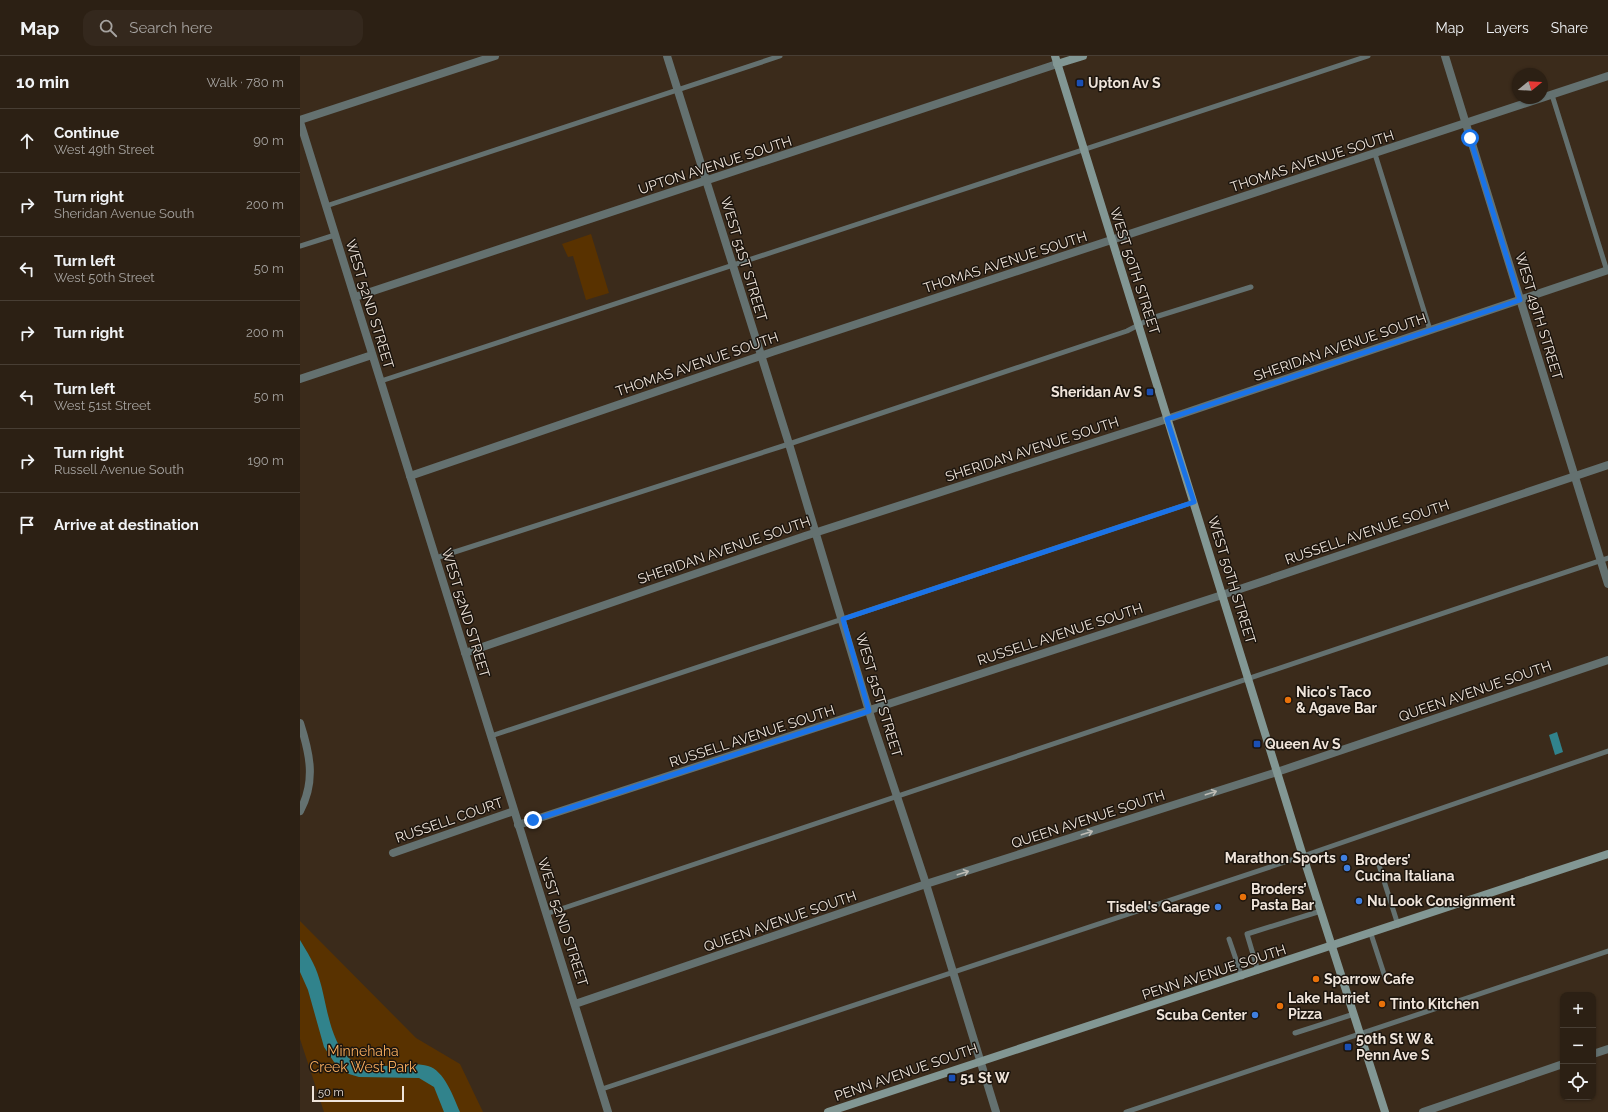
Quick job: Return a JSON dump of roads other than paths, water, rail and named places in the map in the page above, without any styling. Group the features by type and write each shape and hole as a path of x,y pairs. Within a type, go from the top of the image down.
{"main road":[{"name":"UPTON AVENUE SOUTH","path":"1056,60 1083,56"},
{"name":"WEST 50TH STREET","path":"1056,60 1303,856 1385,1112"},
{"name":"PENN AVENUE SOUTH","path":"828,1112 980,1061 1242,977 1608,854"}],"street":[{"path":"300,121 495,56"},
{"name":"WEST 51ST STREET","path":"667,56 843,619 869,711 898,795 996,1112"},
{"name":"WEST 49TH STREET","path":"1445,56 1574,476 1604,559 1608,584"},
{"name":"UPTON AVENUE SOUTH","path":"355,297 706,181 1056,60"},
{"name":"THOMAS AVENUE SOUTH","path":"410,476 761,356 1608,76"},
{"name":"WEST 52ND STREET","path":"300,121 608,1112"},
{"name":"SHERIDAN AVENUE SOUTH","path":"465,653 815,533 1167,419 1608,271"},
{"path":"300,379 372,355"},
{"name":"RUSSELL AVENUE SOUTH","path":"518,825 869,711 1608,465"},
{"name":"QUEEN AVENUE SOUTH","path":"575,1004 926,884 1277,772 1608,660"},
{"path":"300,723 310,759 310,783 300,811"},
{"name":"RUSSELL COURT","path":"393,853 514,811"},
{"path":"1596,1053 1608,1049"},
{"path":"1422,1112 1560,1065"}],"lane":[{"path":"326,206 780,56"},
{"path":"381,381 732,266 1083,148 1368,56"},
{"path":"1552,95 1608,271"},
{"path":"1375,154 1430,330"},
{"path":"300,246 335,235"},
{"path":"436,558 789,444 1251,287"},
{"path":"491,736 1194,502"},
{"path":"546,914 1604,559"},
{"path":"602,1089 1303,856 1608,751"},
{"path":"1378,862 1398,925"},
{"path":"1258,971 1246,934 1321,911"},
{"path":"1371,934 1385,977"},
{"path":"1229,939 1242,977"},
{"path":"1126,1112 1608,951"},
{"path":"1295,1033 1354,1014"}],"water":[{"path":"1557,732 1563,752 1555,755 1549,735"},
{"path":"300,940 311,958 317,973 335,1038 348,1057 364,1066 417,1064 428,1066 439,1073 444,1079 460,1112 444,1112 434,1087 419,1078 359,1077 349,1074 334,1062 324,1047 308,990 300,972"}],"place":[{"name":"Upton Av S","path":"1080,83"},
{"name":"Sheridan Av S","path":"1150,392"},
{"name":"Nico's Taco & Agave Bar","path":"1288,700"},
{"name":"Queen Av S","path":"1257,744"},
{"name":"Marathon Sports","path":"1344,858"},
{"name":"Broders’ Cucina Italiana","path":"1347,868"},
{"name":"Broders’ Pasta Bar","path":"1243,897"},
{"name":"Nu Look Consignment","path":"1359,901"},
{"name":"Tisdel's Garage","path":"1218,907"},
{"name":"Sparrow Cafe","path":"1316,979"},
{"name":"Tinto Kitchen","path":"1382,1004"},
{"name":"Lake Harriet Pizza","path":"1280,1006"},
{"name":"Scuba Center","path":"1255,1015"},
{"name":"50th St W & Penn Ave S","path":"1348,1047"},
{"name":"51 St W","path":"952,1078"}],"park label":[{"name":"Minnehaha Creek West Park","path":"363,1060"}]}
